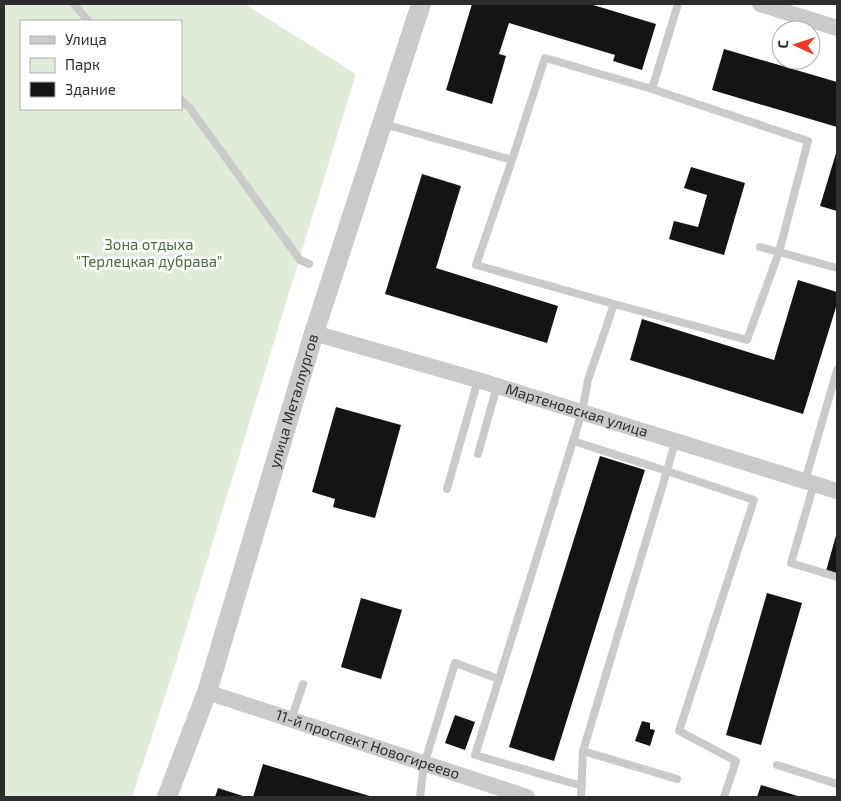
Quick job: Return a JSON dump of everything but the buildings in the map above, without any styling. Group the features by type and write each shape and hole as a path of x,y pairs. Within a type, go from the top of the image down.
{"street":[{"name":"улица Металлургов","path":"167,797 207,692 314,333 420,4"},
{"path":"760,4 837,28"},
{"name":"Мартеновская улица","path":"314,333 478,380 837,491"},
{"name":"11-й проспект Новогиреево","path":"207,692 528,797"}],"lane":[{"path":"74,4 87,20"},
{"path":"652,89 678,4"},
{"path":"545,58 652,89 808,141 779,252 747,340 476,265 545,58"},
{"path":"182,101 189,106 300,260 309,264"},
{"path":"382,124 512,160"},
{"path":"760,247 837,268"},
{"path":"582,786 475,755 574,441 588,380 614,304"},
{"path":"837,370 791,563 837,577"},
{"path":"447,489 478,380"},
{"path":"478,454 497,386"},
{"path":"574,441 754,500 679,731 736,761 724,797"},
{"path":"581,797 583,751 675,442"},
{"path":"420,797 424,764 454,663 499,679"},
{"path":"291,720 303,684"},
{"path":"583,751 677,780"},
{"path":"777,765 837,784"}],"green space":[{"name":"Зона отдыха \"Терлецкая дубрава\"","path":"4,4 249,4 248,6 356,74 177,659 132,797 4,797"}]}
